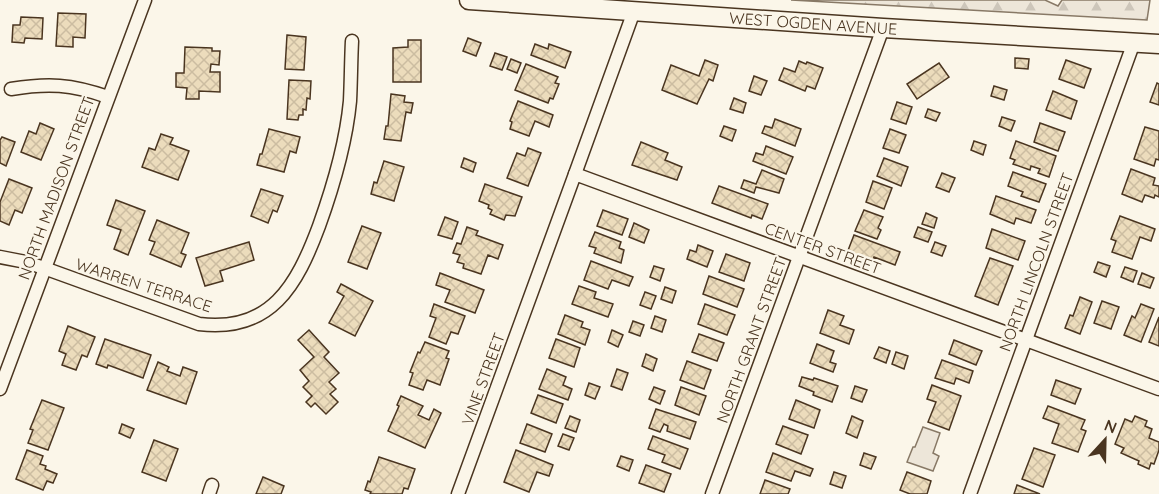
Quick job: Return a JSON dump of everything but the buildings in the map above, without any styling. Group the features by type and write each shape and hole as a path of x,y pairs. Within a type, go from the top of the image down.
{"main road":[{"name":"WEST OGDEN AVENUE","path":"469,0 1159,44"}],"street":[{"name":"NORTH MADISON STREET","path":"0,389 145,0"},
{"path":"575,174 634,10"},
{"name":"NORTH GRANT STREET","path":"712,494 883,28"},
{"name":"WARREN TERRACE","path":"0,257 44,268 200,324 213,326 237,323 248,320 270,307 280,299 297,278 309,254 327,203 346,130 350,102 352,41"},
{"name":"NORTH LINCOLN STREET","path":"970,494 1134,42"},
{"path":"11,89 42,84 69,86 108,97"},
{"name":"CENTER STREET","path":"575,174 1159,389"},
{"name":"VINE STREET","path":"458,494 575,174"}],"green space":[{"path":"791,0 1045,0 1058,6 1062,0 1150,0 1147,20"},
{"path":"923,427 940,433 933,453 939,456 933,471 907,462"}]}
